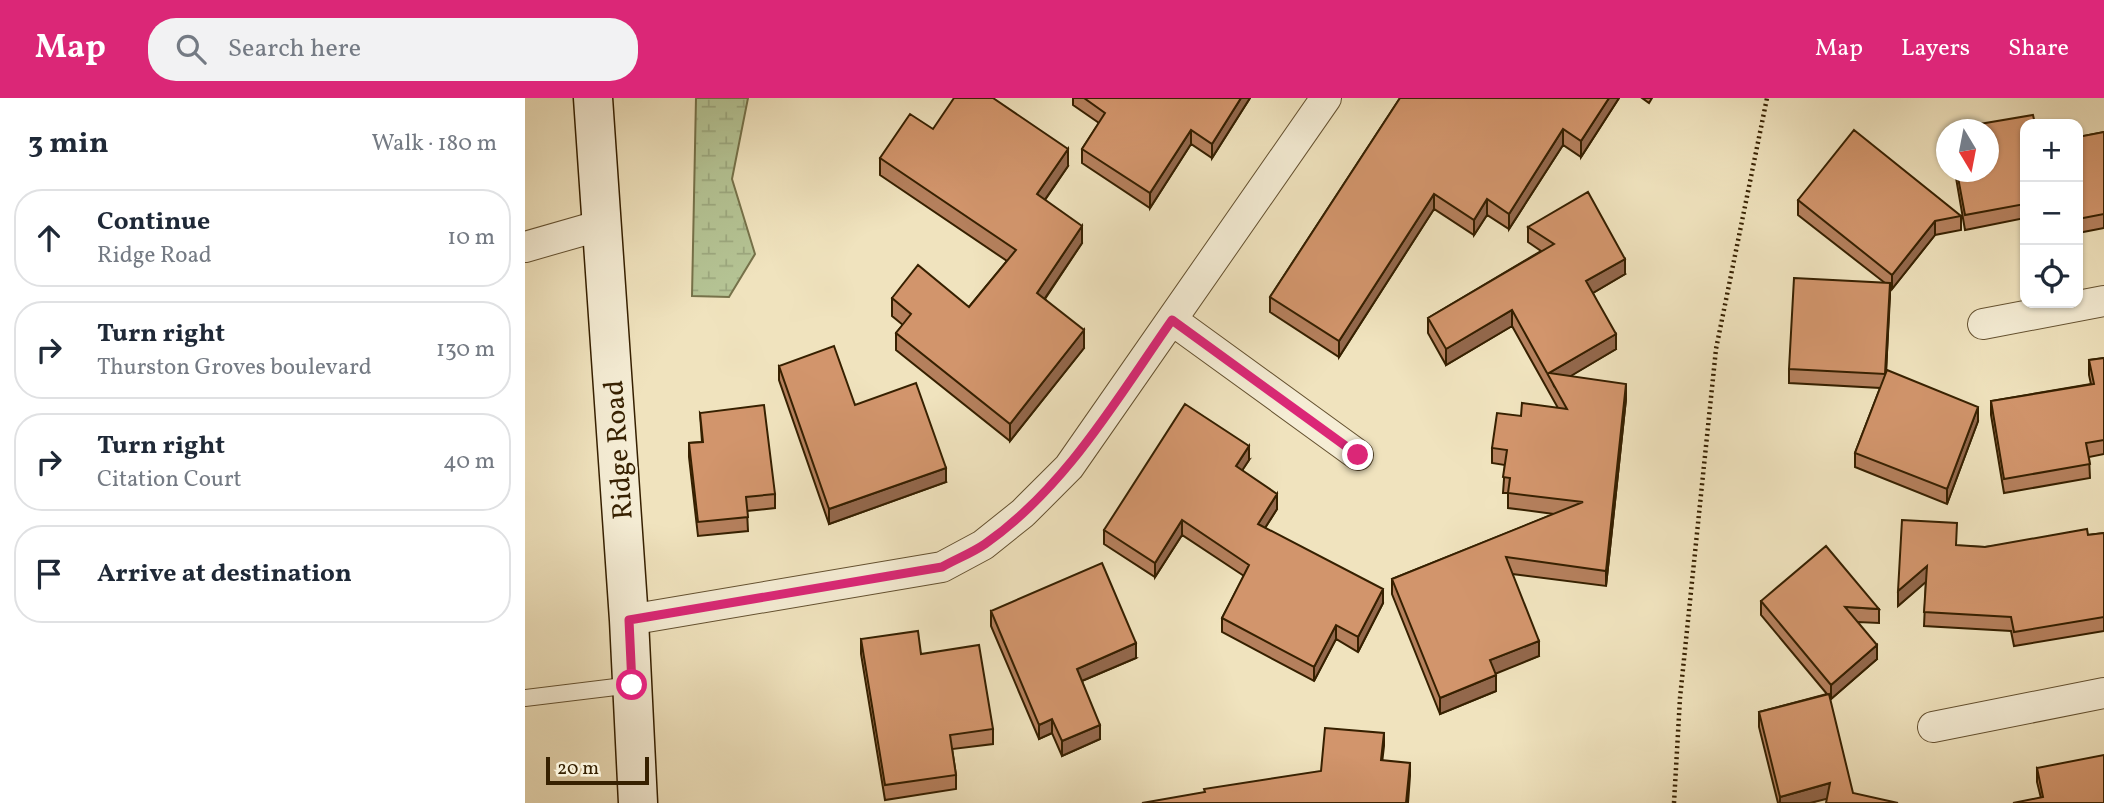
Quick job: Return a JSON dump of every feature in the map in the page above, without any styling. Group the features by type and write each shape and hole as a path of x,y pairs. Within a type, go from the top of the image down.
{"street":[{"name":"Ridge Road","path":"593,98 629,620 638,803"},
{"path":"629,620 942,567 983,545 1023,513 1069,467 1326,98"},
{"path":"525,247 602,225"},
{"path":"1983,324 2104,301"},
{"path":"1172,320 1358,455"},
{"path":"1933,727 2104,693"}],"lane":[{"path":"525,698 632,685"}],"path":[{"path":"1674,803 1680,698 1716,349 1767,98"}],"green space":[{"path":"696,98 748,98 732,179 755,254 729,297 692,296"}],"building":[{"path":"954,98 993,98 1068,149 1037,194 1082,226 1037,293 1084,330 1010,424 896,333 911,314 892,298 918,265 969,307 1016,250 880,158 910,114 933,129"},
{"path":"1084,98 1241,98 1212,144 1191,130 1150,193 1082,149 1105,113"},
{"path":"1400,98 1609,98 1581,141 1563,129 1509,214 1487,199 1474,220 1434,194 1339,341 1270,297"},
{"path":"2033,115 2034,119 2020,119 2020,205 1965,215 1959,182 1999,182 1999,121"},
{"path":"1854,130 1961,216 1935,221 1892,275 1798,200"},
{"path":"2104,132 2104,214 2083,218 2083,182 2083,136"},
{"path":"1588,192 1625,259 1586,281 1616,334 1549,373 1626,384 1606,571 1506,557 1539,641 1490,660 1496,675 1440,698 1392,579 1583,502 1508,493 1510,478 1503,477 1507,450 1492,448 1497,413 1521,416 1522,403 1567,409 1512,310 1446,349 1428,318 1554,244 1528,227"},
{"path":"1794,278 1890,283 1885,374 1789,369"},
{"path":"834,346 855,405 916,383 946,468 829,509 779,366"},
{"path":"2104,358 2104,440 2086,443 2090,464 2004,479 1991,401 2094,384 2089,360"},
{"path":"1887,370 1978,407 1947,489 1855,453"},
{"path":"1185,404 1249,446 1236,466 1277,494 1258,524 1383,589 1358,637 1336,625 1314,667 1222,618 1249,565 1182,520 1155,563 1104,530"},
{"path":"764,405 775,494 746,497 748,517 698,522 689,443 703,442 700,413"},
{"path":"1902,520 1957,523 1956,545 1985,547 2087,529 2088,535 2104,533 2104,617 2014,632 2011,617 1924,612 1927,566 1898,591"},
{"path":"1826,546 1879,609 1845,607 1877,645 1831,685 1761,601"},
{"path":"1102,563 1136,643 1077,669 1100,725 1062,741 1052,719 1039,725 991,611"},
{"path":"918,631 921,654 979,645 993,729 950,735 956,775 885,785 861,639"},
{"path":"1829,694 1853,793 1898,803 1826,803 1830,783 1780,797 1759,712"},
{"path":"1325,728 1384,733 1381,760 1410,763 1406,803 1142,803 1205,792 1204,789 1321,771"},
{"path":"2104,755 2104,803 2013,803 2043,797 2037,768"}],"route":[{"path":"632,685 629,620 942,567 983,545 1023,513 1069,467 1172,320 1358,455"}]}
